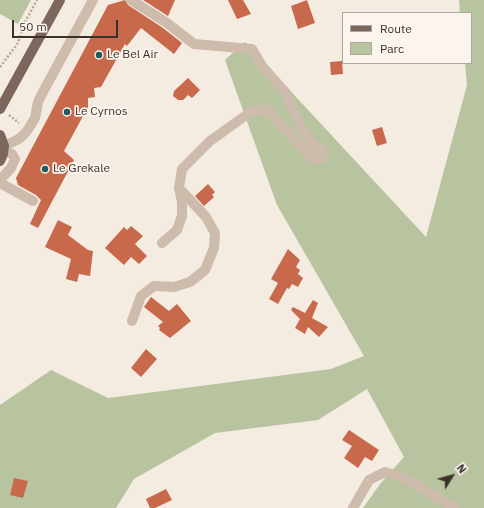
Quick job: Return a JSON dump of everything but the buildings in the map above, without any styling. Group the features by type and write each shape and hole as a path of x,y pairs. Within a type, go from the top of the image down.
{"main road":[{"path":"3,112 60,0"},
{"path":"0,135 4,148 0,161"}],"street":[{"path":"32,201 0,181 11,168 15,159 12,154 4,148 19,139 27,131 35,118 38,102 93,0"},
{"path":"131,0 167,23 194,44 252,49 262,66 285,92 301,128 312,143 323,152 322,158 313,158 265,109 252,111 210,141 182,170 179,188 182,202 182,216 177,230 162,243"},
{"path":"132,321 141,296 154,286 174,287 190,282 205,270 214,248 215,233 206,217 179,188"},
{"path":"354,508 369,480 384,472 406,479 455,508"}],"path":[{"path":"0,65 18,43 25,22 37,0"},
{"path":"3,112 14,118 27,131"}],"green space":[{"path":"0,0 31,0 18,24 0,14"},
{"path":"459,0 484,0 484,508 363,508 380,484 404,457 367,389 318,420 215,433 134,479 116,508 0,508 0,405 51,370 108,398 331,369 364,356 277,205 225,60 245,42 426,237 467,85 465,64 472,64 472,12 460,12"}],"place":[{"name":"Le Bel Air","path":"99,55"},
{"name":"Le Cyrnos","path":"67,112"},
{"name":"Le Grekale","path":"45,169"}]}
